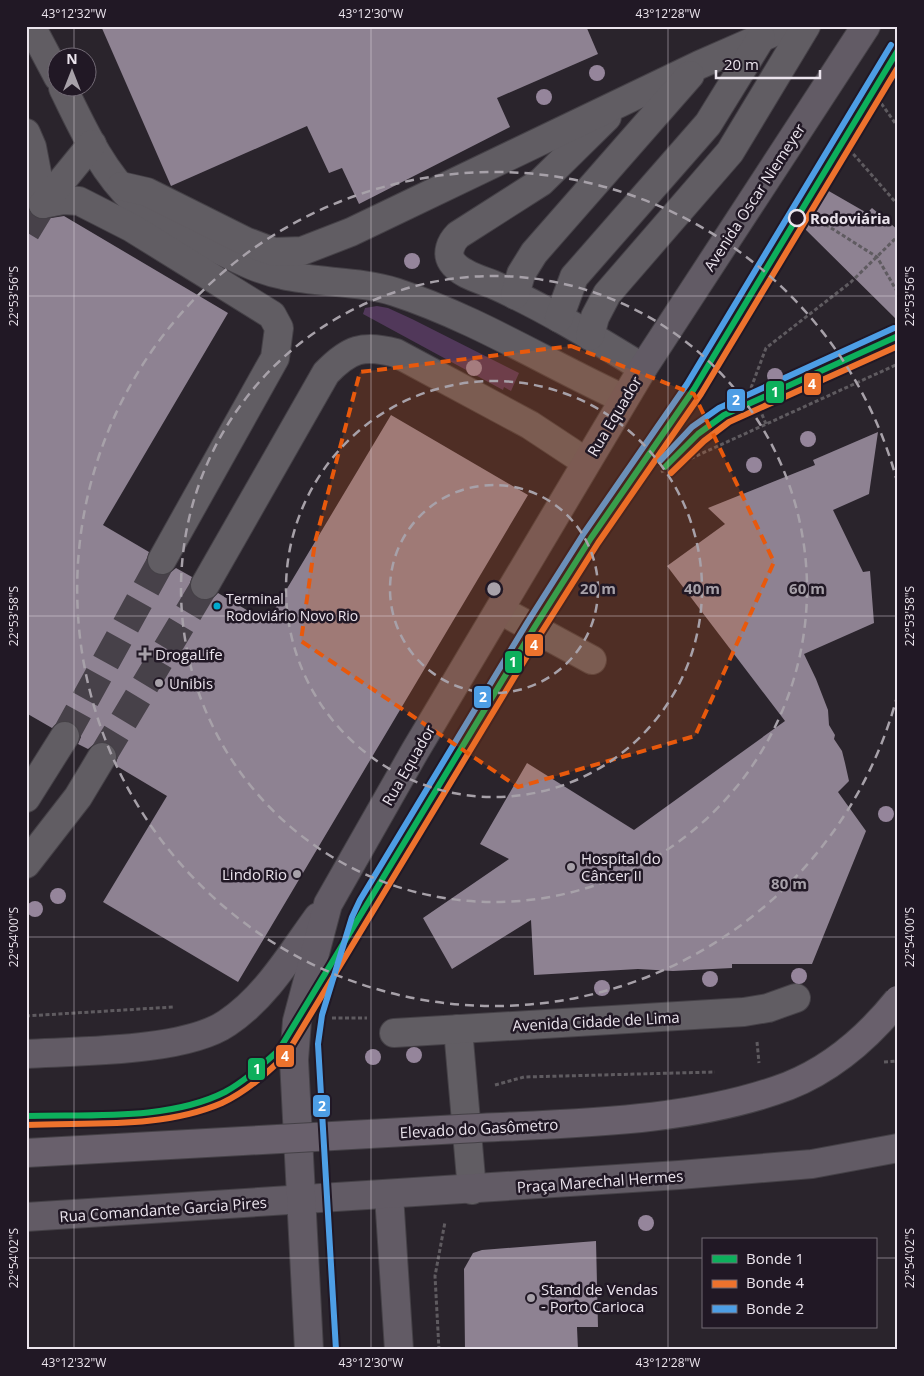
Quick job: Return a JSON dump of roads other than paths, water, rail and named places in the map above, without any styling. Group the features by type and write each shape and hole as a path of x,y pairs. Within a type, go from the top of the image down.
{"highway":[{"name":"Elevado do Gasômetro","path":"26,1153 580,1122 710,1108 748,1099 806,1078 864,1037 898,1000"}],"main road":[{"name":"Avenida Oscar Niemeyer","path":"643,368 866,26"},
{"name":"Rua Equador","path":"309,1350 294,1077 297,1021 328,904 415,751 643,368"},
{"path":"26,1054 167,1043 207,1035 229,1022 244,1010 276,976 328,904"},
{"name":"Praça Marechal Hermes","path":"300,1200 472,1190 812,1164 898,1148"},
{"path":"389,1195 399,1350"},
{"name":"Rua Comandante Garcia Pires","path":"26,1217 300,1200"}],"lane":[{"path":"32,26 48,57"},
{"path":"121,186 146,192 245,241 274,252 302,251 351,232 699,65 788,26"},
{"path":"590,336 598,311 607,294 730,152 806,26"},
{"path":"559,318 574,277 708,124 761,38"},
{"path":"516,295 521,274 534,253 699,65"},
{"path":"67,98 92,144 121,186 148,211 241,261 283,275 376,288 422,302 503,339 624,399"},
{"path":"624,101 541,182 471,226 452,242 450,258 458,268 516,295 559,318 643,368"},
{"path":"26,133 32,147 43,204"},
{"path":"43,204 92,144"},
{"path":"43,204 63,200 79,201 132,228 272,315 279,328 275,358 162,560"},
{"path":"205,585 326,373 342,356 358,350 378,348 396,353 549,435 586,462"},
{"path":"500,610 592,660"},
{"path":"26,798 65,736"},
{"path":"26,864 78,797 102,757"},
{"path":"26,854 52,832"},
{"name":"Avenida Cidade de Lima","path":"394,1033 744,1012 768,1008 796,998"},
{"path":"458,1029 472,1190"}],"tunnel":[{"path":"26,232 43,204"},
{"path":"65,736 162,560"},
{"path":"102,757 205,585"}],"tram line":[{"name":"2","path":"336,1350 318,1044 322,1015 352,917 360,900 527,623 584,533 687,384 891,45"},
{"name":"1","path":"26,1116 127,1114 179,1108 203,1101 232,1088 279,1050 534,628 591,538 694,389 898,50"},
{"name":"4","path":"26,1125 150,1121 199,1111 222,1103 248,1088 286,1055 541,633 598,543 701,394 898,67"},
{"name":"2","path":"660,461 692,427 719,408 894,328"},
{"name":"1","path":"665,467 698,434 724,415 898,336"},
{"name":"4","path":"671,473 704,441 729,422 898,346"}],"place":[{"name":"Rodoviária","path":"797,218"},
{"name":"Terminal Rodoviário Novo Rio","path":"217,606"},
{"name":"DrogaLife","path":"145,654"},
{"name":"Unibis","path":"159,683"},
{"name":"Hospital do Câncer II","path":"571,867"},
{"name":"Lindo Rio","path":"297,874"},
{"name":"Stand de Vendas - Porto Carioca","path":"531,1298"}]}
